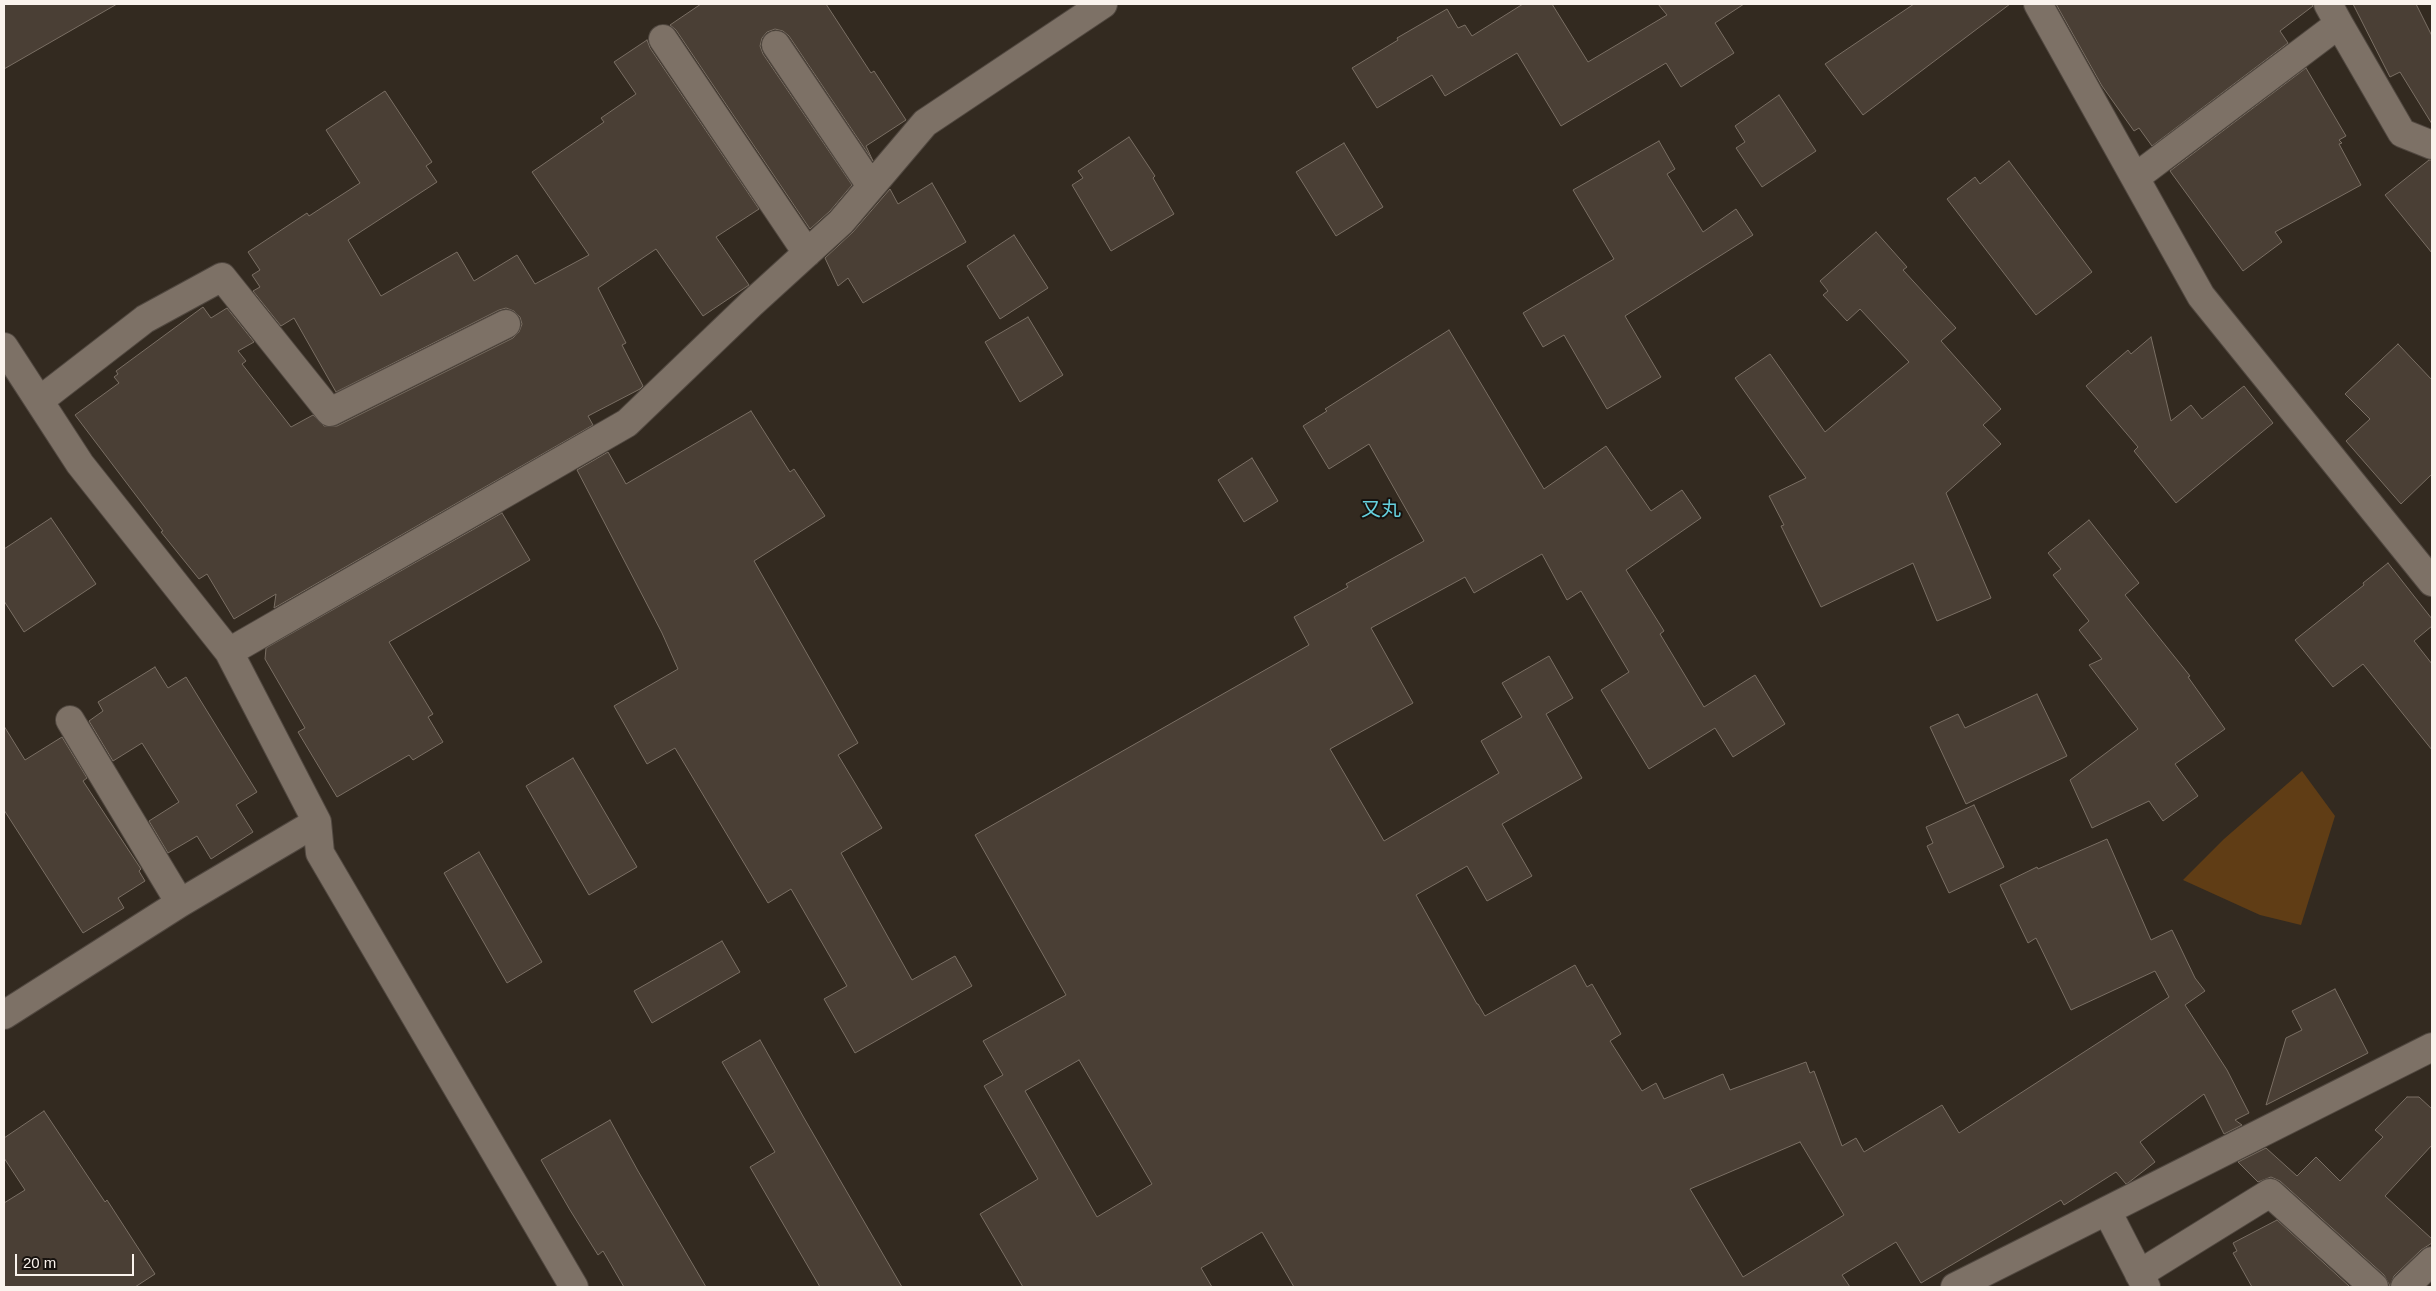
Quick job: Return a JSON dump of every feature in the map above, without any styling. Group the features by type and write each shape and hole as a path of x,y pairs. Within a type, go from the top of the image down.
{"street":[{"path":"228,652 627,423 750,304 841,222 925,123 1103,4"},
{"path":"2038,4 2201,296 2432,582"},
{"path":"2136,177 2333,14 2402,133 2432,145"},
{"path":"663,39 807,253"},
{"path":"776,45 871,186"},
{"path":"39,401 145,319 222,277 330,412 506,324"},
{"path":"4,347 80,464 228,652 317,822 320,853 574,1287"},
{"path":"70,720 180,903"},
{"path":"4,1015 180,903 317,822"},
{"path":"1955,1287 2432,1047"},
{"path":"2106,1211 2143,1281 2270,1193 2374,1287"},
{"path":"2405,1287 2432,1261"}],"shaded area":[{"path":"2302,771 2335,816 2301,925 2260,915 2183,880 2224,839"}],"building":[{"path":"4,4 117,4 4,69"},
{"path":"701,4 826,4 871,73 874,71 906,120 866,146 873,161 789,36 783,31 775,29 767,32 762,38 760,46 763,54 852,185 830,211 810,229 676,30 670,25"},
{"path":"1523,4 1552,4 1588,62 1667,15 1658,4 1744,4 1715,23 1734,53 1681,87 1666,63 1561,126 1517,53 1445,96 1432,75 1377,108 1352,68 1398,40 1397,38 1447,9 1458,28 1465,25 1472,36"},
{"path":"1914,4 2010,4 1863,115 1825,64"},
{"path":"2056,4 2312,4 2313,6 2280,31 2288,43 2152,146 2139,128 2134,131 2102,86"},
{"path":"2353,4 2416,4 2432,36 2432,124 2400,72 2390,77"},
{"path":"647,40 650,48 759,209 716,237 749,285 703,316 656,249 598,288 626,343 622,345 643,386 640,389 588,416 593,425 274,608 276,594 234,619 207,574 199,579 161,532 163,531 75,415 119,383 114,377 118,374 116,371 203,307 211,318 227,308 254,342 238,351 246,361 242,364 291,427 313,415 324,426 337,426 513,338 519,332 522,324 520,317 514,311 506,308 499,310 336,392 294,318 281,326 253,291 260,287 252,275 260,270 248,252 307,213 309,216 360,183 326,130 385,91 432,162 426,166 437,182 348,240 381,296 457,252 474,281 517,255 535,284 589,255 532,172 604,122 601,118 636,94 614,62"},
{"path":"2306,68 2346,136 2339,140 2342,143 2339,144 2361,185 2275,232 2282,242 2243,271 2170,171"},
{"path":"1779,95 1816,151 1762,187 1736,148 1745,142 1735,126"},
{"path":"1129,137 1155,176 1153,178 1174,214 1111,251 1072,185 1083,178 1078,171"},
{"path":"1659,141 1675,169 1667,174 1703,232 1736,209 1753,235 1625,316 1661,377 1607,409 1564,335 1543,347 1523,313 1614,259 1573,190"},
{"path":"1344,143 1383,207 1336,236 1296,172"},
{"path":"2429,160 2432,160 2432,253 2385,195"},
{"path":"2009,161 2092,272 2036,315 1947,199 1975,177 1980,184"},
{"path":"932,183 966,242 863,303 848,278 838,286 825,258 853,232 890,189 898,204"},
{"path":"1876,232 1907,267 1903,270 1956,328 1941,341 2001,409 1983,425 2001,444 1946,493 1991,598 1937,621 1913,563 1821,607 1781,526 1784,525 1769,496 1806,478 1735,378 1770,354 1825,432 1909,362 1860,309 1847,321 1823,295 1828,291 1820,281"},
{"path":"1014,235 1048,288 1000,319 967,266"},
{"path":"1028,317 1063,375 1020,402 985,342"},
{"path":"1449,330 1544,489 1606,446 1651,511 1682,490 1701,518 1626,570 1664,631 1660,634 1704,707 1755,675 1785,724 1733,757 1715,728 1649,769 1601,690 1629,672 1581,591 1567,600 1542,554 1474,593 1465,577 1371,628 1413,703 1330,749 1384,841 1499,773 1481,741 1522,717 1502,683 1549,656 1573,698 1546,714 1582,778 1502,824 1532,876 1487,901 1467,866 1416,895 1485,1016 1575,965 1587,987 1592,984 1621,1034 1610,1041 1642,1091 1656,1083 1664,1099 1723,1074 1730,1090 1806,1062 1810,1073 1814,1071 1842,1146 1856,1138 1864,1152 1942,1105 1959,1133 2169,997 2155,971 2071,1010 2036,938 2028,943 2000,885 2037,867 2038,869 2107,839 2151,940 2172,930 2195,978 2205,991 2185,1005 2227,1070 2249,1113 2235,1120 2242,1125 2224,1134 2204,1094 2140,1142 2155,1162 2128,1183 2126,1184 2116,1172 2064,1205 2061,1200 1921,1283 1896,1242 1842,1275 1850,1287 1294,1287 1262,1232 1201,1268 1212,1287 1023,1287 980,1214 1038,1179 984,1086 1003,1075 983,1041 1066,995 975,835 1309,645 1294,617 1348,587 1346,584 1424,541 1369,444 1329,469 1303,426 1327,411 1325,409","holes":["1079,1060 1152,1184 1097,1217 1025,1091","1800,1142 1844,1215 1743,1277 1690,1189"]},
{"path":"2151,337 2171,421 2191,405 2202,419 2244,386 2273,423 2176,503 2134,451 2138,447 2086,386 2128,350 2131,354"},
{"path":"2398,344 2432,380 2432,474 2401,504 2346,441 2370,419 2345,394"},
{"path":"751,411 790,472 794,469 825,516 754,561 858,743 838,755 882,828 841,853 912,980 955,956 972,986 855,1053 824,999 847,986 791,889 768,903 675,748 647,764 614,706 678,669 662,633 577,470 608,452 626,484"},
{"path":"1252,458 1278,501 1244,522 1218,480"},
{"path":"502,513 530,560 389,642 433,714 428,717 443,742 413,760 409,755 337,797 298,732 305,728 265,659 266,648"},
{"path":"51,518 96,584 24,632 4,601 4,549"},
{"path":"2089,520 2139,583 2125,595 2190,676 2188,677 2225,729 2175,764 2198,796 2163,821 2149,801 2092,828 2070,780 2138,729 2089,665 2102,659 2079,630 2089,621 2053,575 2061,569 2048,553"},
{"path":"2388,563 2432,619 2432,626 2414,641 2432,664 2432,750 2363,664 2333,687 2295,640 2364,585 2363,583"},
{"path":"155,667 168,688 186,677 257,792 236,805 253,832 211,859 197,836 168,853 149,821 179,802 142,743 113,761 89,721 103,711 98,702"},
{"path":"2037,694 2067,756 1966,804 1930,727 1958,714 1965,728"},
{"path":"4,726 25,760 62,737 87,778 83,781 141,869 139,871 145,881 118,898 124,908 83,933 4,810"},
{"path":"573,758 637,867 589,895 526,786"},
{"path":"1974,805 2004,867 1949,893 1927,846 1933,843 1926,827"},
{"path":"479,852 542,962 507,983 444,873"},
{"path":"722,941 740,972 652,1023 634,991"},
{"path":"2335,989 2368,1053 2266,1105 2286,1038 2302,1030 2292,1011"},
{"path":"760,1040 902,1287 820,1287 750,1167 775,1152 722,1062"},
{"path":"2407,1097 2419,1097 2432,1109 2432,1145 2385,1196 2432,1239 2432,1243 2421,1250 2394,1276 2390,1286 2384,1275 2280,1181 2271,1177 2258,1182 2238,1162 2266,1148 2297,1176 2316,1157 2340,1181 2383,1137 2375,1130"},
{"path":"44,1111 105,1202 107,1200 155,1274 135,1287 4,1287 4,1203 25,1190 4,1158 4,1138"},
{"path":"610,1120 706,1287 624,1287 603,1251 598,1255 541,1160"},
{"path":"2277,1220 2349,1286 2252,1287 2233,1253 2237,1251 2233,1243"}],"district":[{"name":"又丸","path":"1381,510"}]}
